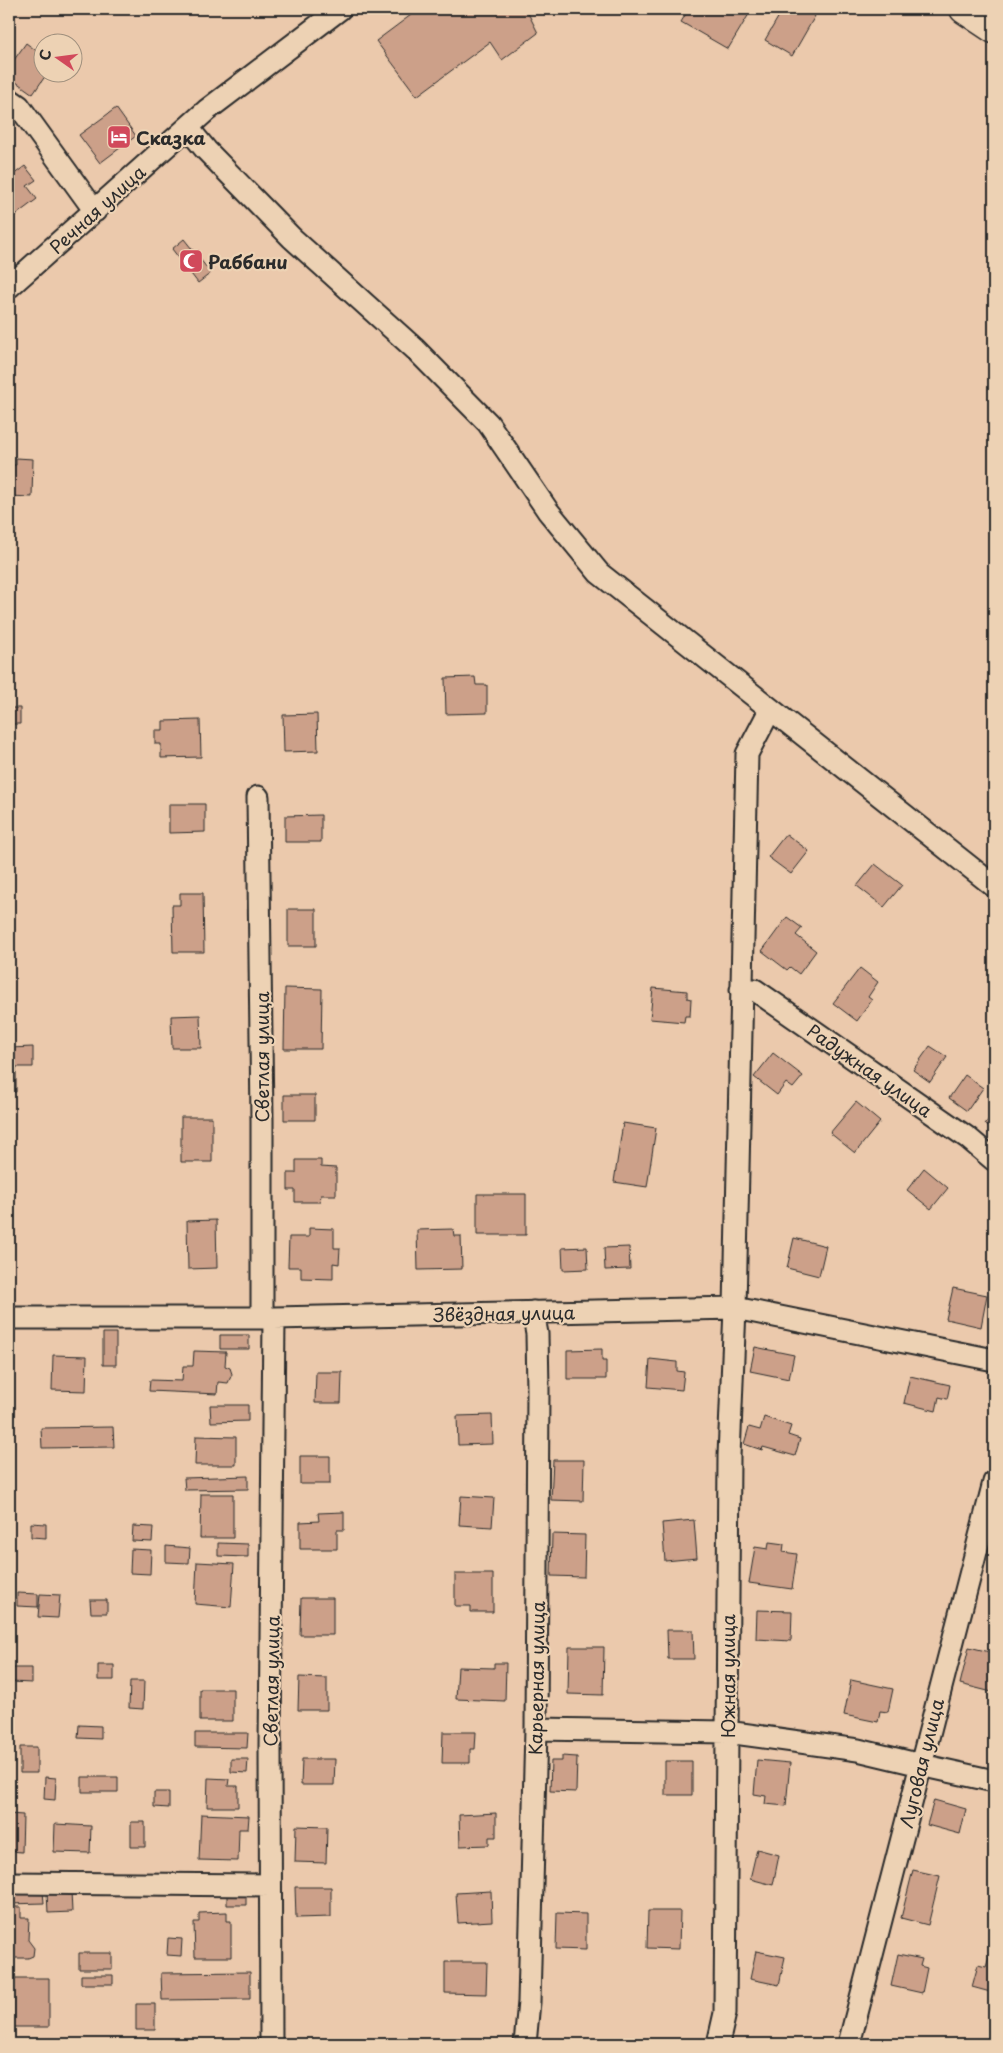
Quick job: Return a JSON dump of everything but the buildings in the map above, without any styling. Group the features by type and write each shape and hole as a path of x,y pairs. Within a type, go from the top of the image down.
{"highway":[{"path":"964,9 994,29"}],"street":[{"name":"Речная улица","path":"9,287 207,110 340,9"},
{"path":"9,99 19,106 95,211"},
{"path":"188,128 206,150 292,238 415,349 488,422 548,511 599,573 994,886"},
{"name":"Южная улица","path":"718,2044 725,2013 729,1456 735,1308 747,754 770,710"},
{"name":"Светлая улица","path":"258,797 268,1318 271,2044"},
{"name":"Радужная улица","path":"741,990 756,990 968,1138 994,1160"},
{"name":"Звёздная улица","path":"9,1318 268,1318 735,1308 994,1360"},
{"name":"Карьерная улица","path":"525,2044 529,2002 536,1729 538,1390 537,1334 533,1312"},
{"name":"Луговая улица","path":"849,2044 994,1482"},
{"path":"536,1729 727,1732 858,1750 994,1781"},
{"path":"9,1883 270,1885"}],"place":[{"name":"Сказка","path":"119,137"},
{"name":"Раббани","path":"191,261"}]}
